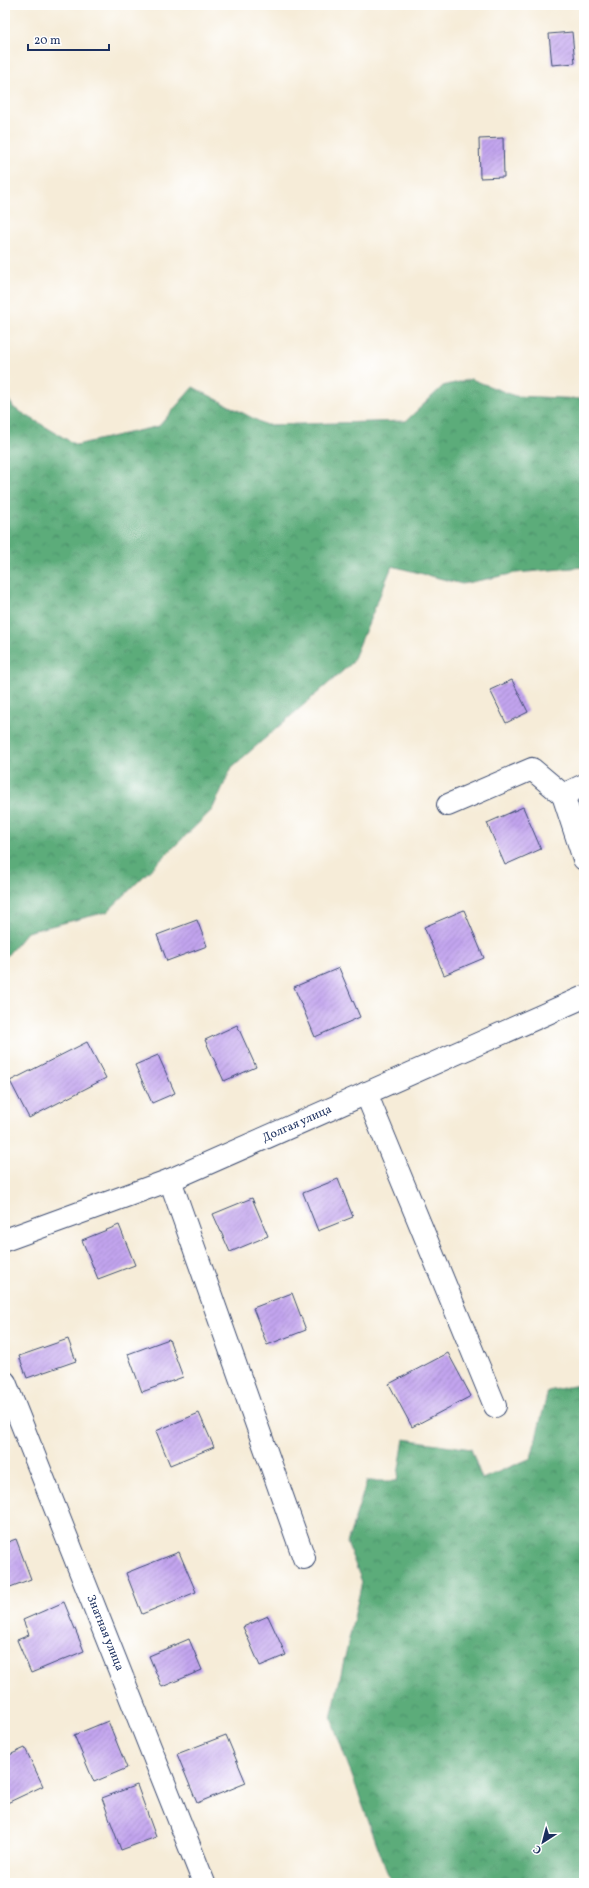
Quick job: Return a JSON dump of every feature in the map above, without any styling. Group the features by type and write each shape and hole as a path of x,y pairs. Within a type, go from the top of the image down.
{"street":[{"path":"448,805 532,769 563,796 584,859"},
{"path":"563,796 584,785"},
{"name":"Долгая улица","path":"5,1240 170,1180 584,997"},
{"path":"366,1093 494,1406"},
{"path":"170,1180 304,1558"},
{"name":"Знатная улица","path":"5,1382 204,1883"}],"green space":[{"path":"471,379 515,396 584,399 584,567 516,573 462,584 392,566 352,663 232,767 212,810 107,912 27,932 5,958 5,394 14,408 76,445 159,426 193,387 266,425 406,421 443,386"},
{"path":"584,1384 584,1883 391,1883 331,1718 362,1582 347,1543 367,1481 397,1481 404,1439 471,1449 482,1479 531,1458 548,1391"}],"building":[{"path":"572,32 575,63 552,65 549,34"},
{"path":"503,138 504,177 480,178 479,139"},
{"path":"512,680 528,712 506,723 490,690"},
{"path":"523,807 541,849 505,865 487,823"},
{"path":"464,910 484,958 444,975 424,927"},
{"path":"197,920 207,946 167,961 157,935"},
{"path":"339,968 360,1017 315,1037 294,987"},
{"path":"237,1025 256,1067 224,1081 205,1040"},
{"path":"87,1042 106,1078 29,1118 10,1081"},
{"path":"158,1055 175,1093 152,1103 135,1065"},
{"path":"338,1179 353,1217 318,1231 303,1193"},
{"path":"252,1198 268,1236 230,1252 213,1214"},
{"path":"119,1225 135,1265 98,1279 82,1240"},
{"path":"292,1293 306,1330 267,1345 253,1308"},
{"path":"68,1339 76,1361 27,1378 19,1356"},
{"path":"169,1339 183,1377 142,1392 128,1354"},
{"path":"448,1353 471,1396 412,1427 389,1384"},
{"path":"199,1413 214,1447 170,1465 156,1431"},
{"path":"16,1539 31,1579 5,1589 5,1543"},
{"path":"179,1552 196,1592 142,1614 126,1573"},
{"path":"64,1602 84,1651 31,1673 17,1640 29,1635 23,1620"},
{"path":"268,1616 286,1655 260,1666 243,1627"},
{"path":"189,1639 202,1670 162,1687 149,1656"},
{"path":"108,1721 127,1768 94,1782 74,1735"},
{"path":"226,1735 246,1783 197,1803 177,1754"},
{"path":"25,1748 43,1786 5,1804 5,1757"},
{"path":"137,1785 156,1837 121,1850 102,1798"}]}
